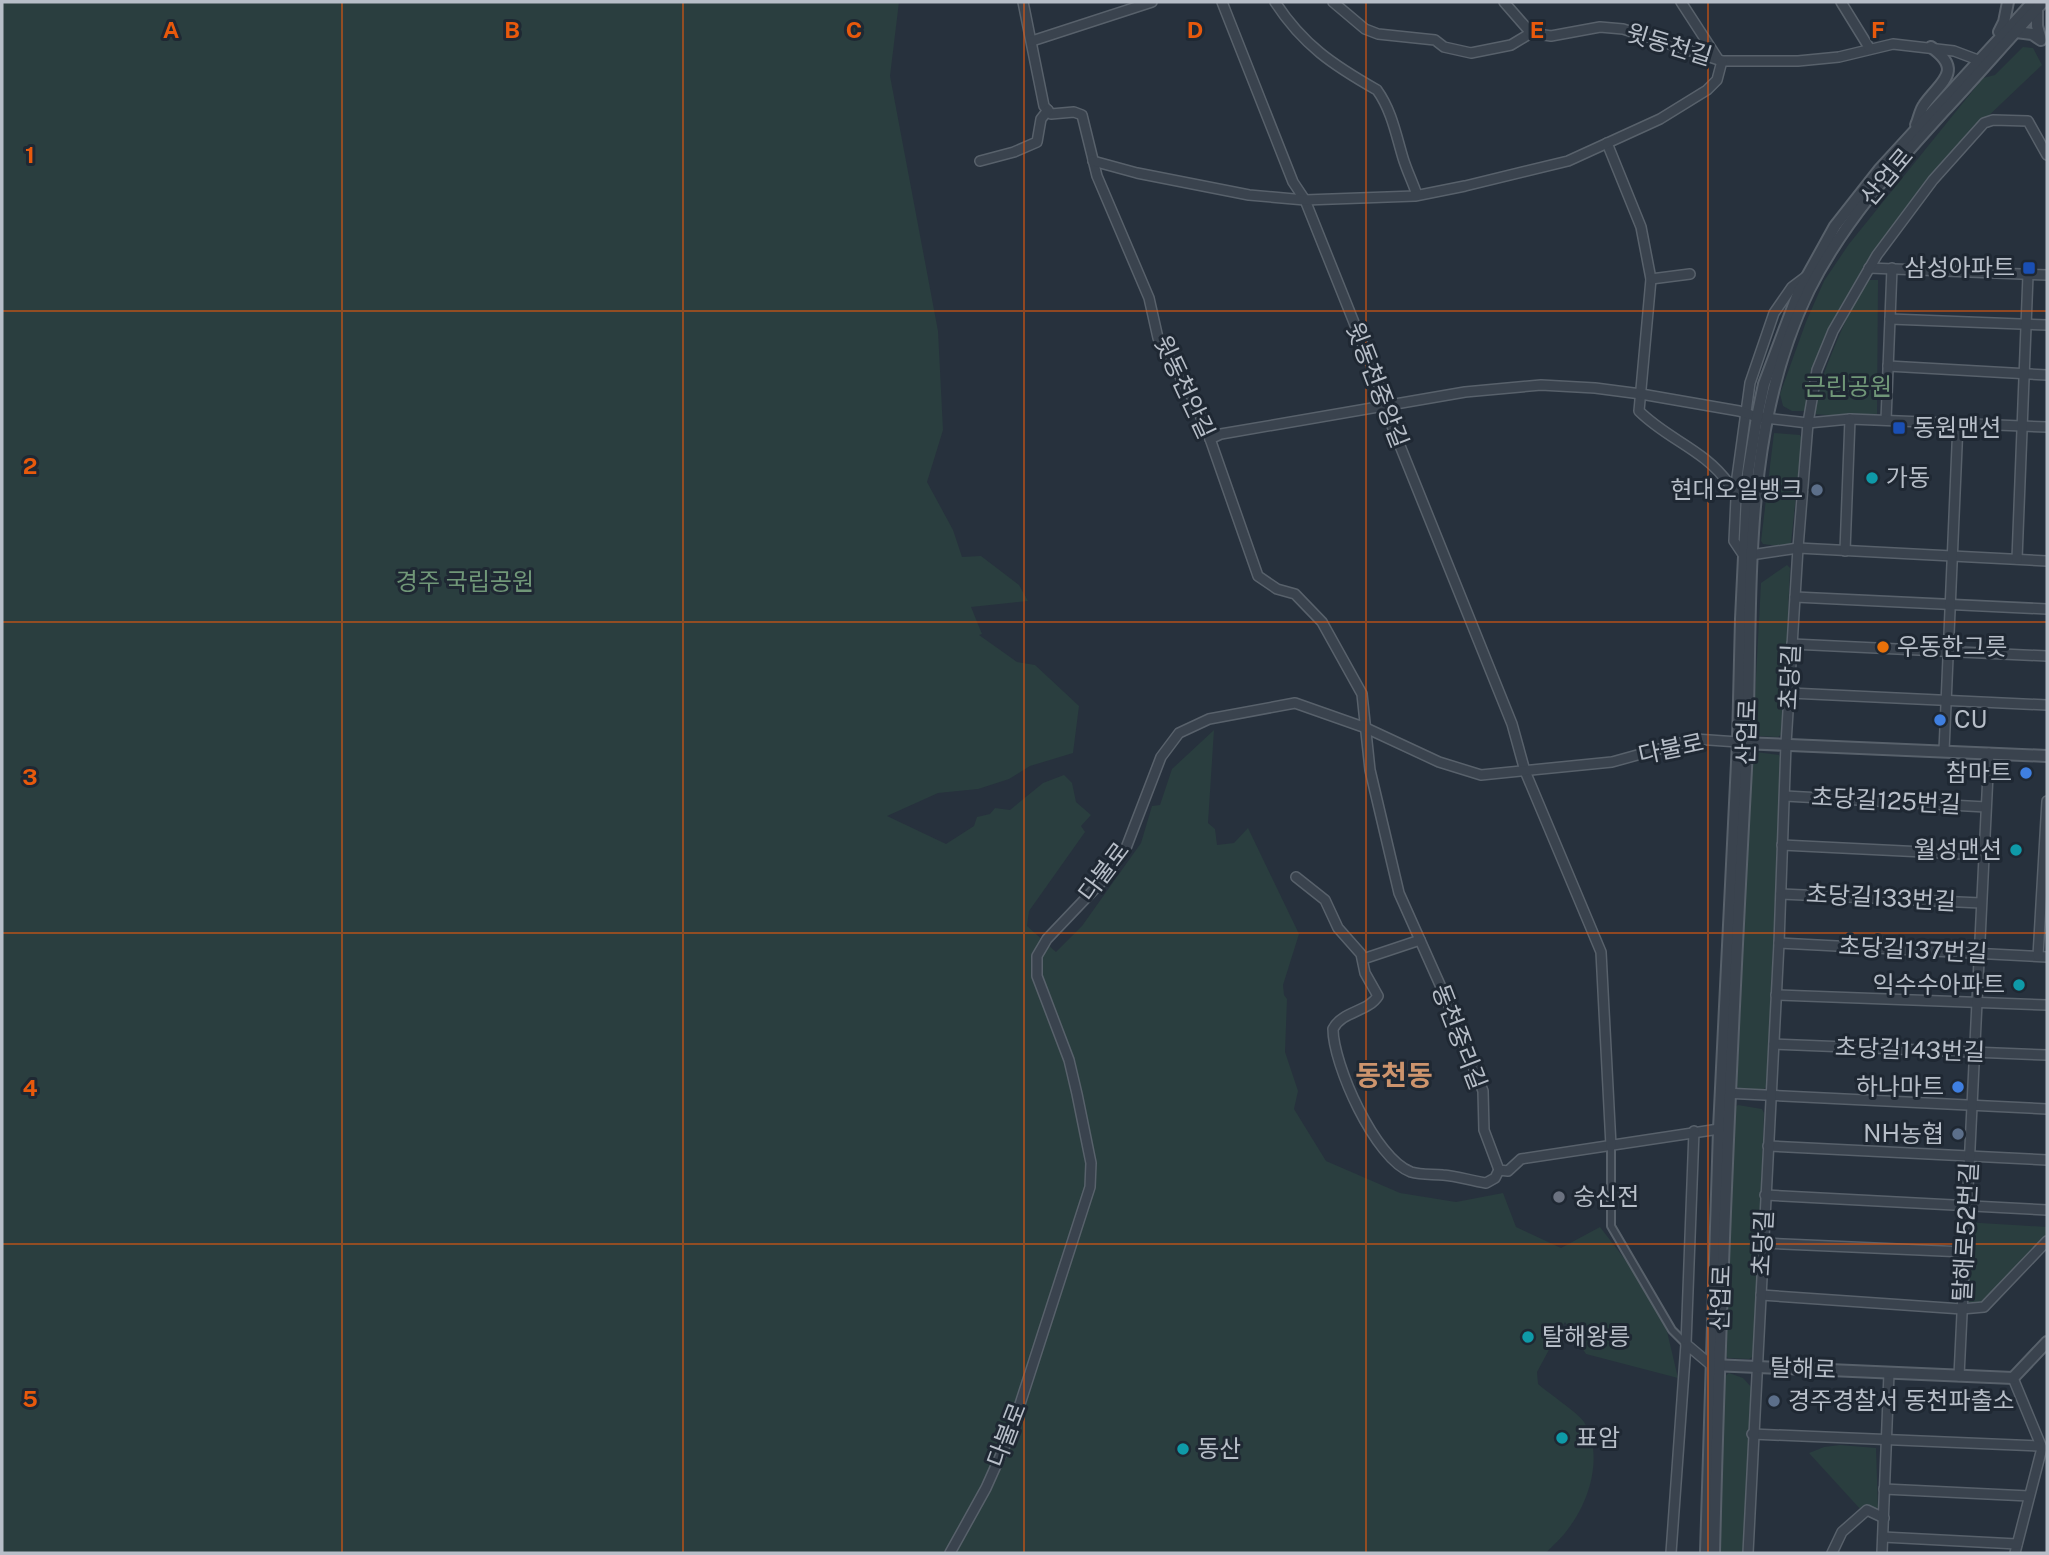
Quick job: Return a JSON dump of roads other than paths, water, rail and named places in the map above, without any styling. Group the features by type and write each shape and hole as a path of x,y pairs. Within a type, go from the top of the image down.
{"street":[{"path":"980,161 1023,149 1037,142 1041,119 1048,110 1044,106 1023,2"},
{"path":"1032,41 1152,2"},
{"name":"윗동천중앙길","path":"1222,2 1293,183 1305,200 1381,390 1384,406 1511,724 1525,771 1601,952 1611,1146"},
{"path":"1275,2 1297,32 1318,53 1377,90 1396,131 1417,195"},
{"name":"윗동천길","path":"1333,2 1364,29 1378,34 1435,40 1455,51 1471,53 1511,45 1531,33 1551,36 1600,27 1623,29 1720,60 1798,61 1839,57 1894,44 1954,51 1981,63"},
{"path":"1504,2 1531,33"},
{"path":"1093,161 1209,188 1305,200 1417,195 1568,161 1660,119 1707,90 1717,80 1720,60 1681,2"},
{"path":"1841,2 1870,49"},
{"path":"1993,45 2004,22 2008,2"},
{"path":"2038,4 2037,26 2047,51"},
{"name":"산업로","path":"1706,1553 1742,743 1748,473 1761,417 1785,346 1809,290 1840,237 1871,194 1981,63 1993,45 2038,4"},
{"name":"산업로","path":"1761,417 1764,384 1799,291 1836,226 1859,194 1914,131 1981,63 2016,32 2038,4"},
{"path":"2016,32 2032,34 2041,40"},
{"path":"1914,131 1923,106 1947,76 1945,59 1931,47"},
{"name":"윗동천안길","path":"1048,110 1051,114 1074,112 1082,115 1093,161 1149,298 1158,338 1193,399 1210,439 1258,576 1277,589 1295,594 1322,622 1362,694 1366,728"},
{"name":"초당길","path":"1748,1553 1779,943 1786,744 1808,423 1817,370 1833,331 1869,268 1934,180 1984,123 1993,120 2028,121 2047,155"},
{"path":"1607,143 1641,227 1651,279 1639,411 1672,438 1703,455 1729,484 1737,485"},
{"path":"1869,268 2047,275"},
{"path":"1886,420 1892,268"},
{"path":"1651,279 1690,274"},
{"path":"1808,274 1792,287 1774,313 1750,383 1737,485 1734,541 1748,556 1798,548 2047,561"},
{"path":"2017,559 2028,275"},
{"path":"1890,319 2047,325"},
{"path":"1888,366 2047,375"},
{"path":"1210,439 1222,434 1465,392 1541,385 1641,394 1761,417 1808,423 1850,419 2047,427"},
{"path":"1845,551 1850,419"},
{"path":"1944,751 1958,423"},
{"path":"1795,597 2047,609"},
{"path":"1792,644 2047,656"},
{"path":"1790,693 2047,705"},
{"name":"다불로","path":"950,1553 986,1488 1011,1432 1090,1187 1091,1163 1077,1094 1069,1060 1037,976 1037,956 1047,939 1106,877 1126,848 1161,757 1179,733 1209,719 1295,704 1366,728 1439,762 1481,775 1612,762 1695,739 1742,743"},
{"name":"동천중리길","path":"1366,728 1370,769 1399,893 1483,1091 1484,1129 1499,1170"},
{"path":"1742,743 2047,756"},
{"name":"탈해로52번길","path":"1959,1376 1989,753"},
{"name":"초당길125번길","path":"1785,796 1986,807"},
{"path":"2043,956 2047,801"},
{"path":"1782,845 1984,855"},
{"path":"1296,877 1325,900 1338,928 1357,948 1363,959 1365,974 1377,992 1378,998 1363,1009 1339,1020 1333,1029 1333,1037 1348,1082 1371,1133 1396,1162 1411,1172 1486,1183 1495,1178 1499,1170 1508,1171 1521,1159 1719,1129"},
{"name":"초당길133번길","path":"1781,894 1981,903"},
{"path":"1363,959 1420,940"},
{"name":"초당길137번길","path":"1779,943 2043,956"},
{"path":"1776,995 2047,1005"},
{"name":"초당길143번길","path":"1774,1044 2047,1055"},
{"path":"1726,1093 2047,1109"},
{"name":"산업로","path":"1714,1553 1719,1129 1726,1093"},
{"path":"1671,1553 1686,1344 1694,1131"},
{"path":"1611,1146 1611,1226 1672,1331 1715,1365"},
{"path":"1768,1146 2047,1160"},
{"path":"1765,1195 2047,1210"},
{"path":"1763,1243 1965,1252"},
{"path":"1760,1295 1962,1308 1983,1307 2046,1245"},
{"path":"1883,1537 2016,1549 2044,1448 2013,1378 2047,1342"},
{"name":"탈해로","path":"1715,1365 2013,1378"},
{"path":"1882,1553 1889,1373"},
{"path":"1752,1434 2044,1448"},
{"path":"1884,1489 2029,1496"},
{"path":"1832,1553 1842,1532 1867,1510 1884,1518"}],"place":[{"name":"삼성아파트","path":"2029,268"},
{"name":"동원맨션","path":"1899,428"},
{"name":"가동","path":"1872,478"},
{"name":"현대오일뱅크","path":"1817,490"},
{"name":"우동한그릇","path":"1883,647"},
{"name":"CU","path":"1940,720"},
{"name":"참마트","path":"2026,773"},
{"name":"월성맨션","path":"2016,850"},
{"name":"익수수아파트","path":"2019,985"},
{"name":"하나마트","path":"1958,1087"},
{"name":"NH농협","path":"1958,1134"},
{"name":"숭신전","path":"1559,1197"},
{"name":"탈해왕릉","path":"1528,1337"},
{"name":"경주경찰서 동천파출소","path":"1774,1401"},
{"name":"표암","path":"1562,1438"},
{"name":"동산","path":"1183,1449"}],"district":[{"name":"동천동","path":"1394,1075"}],"park label":[{"name":"근린공원","path":"1848,387"},
{"name":"경주 국립공원","path":"465,582"}]}
